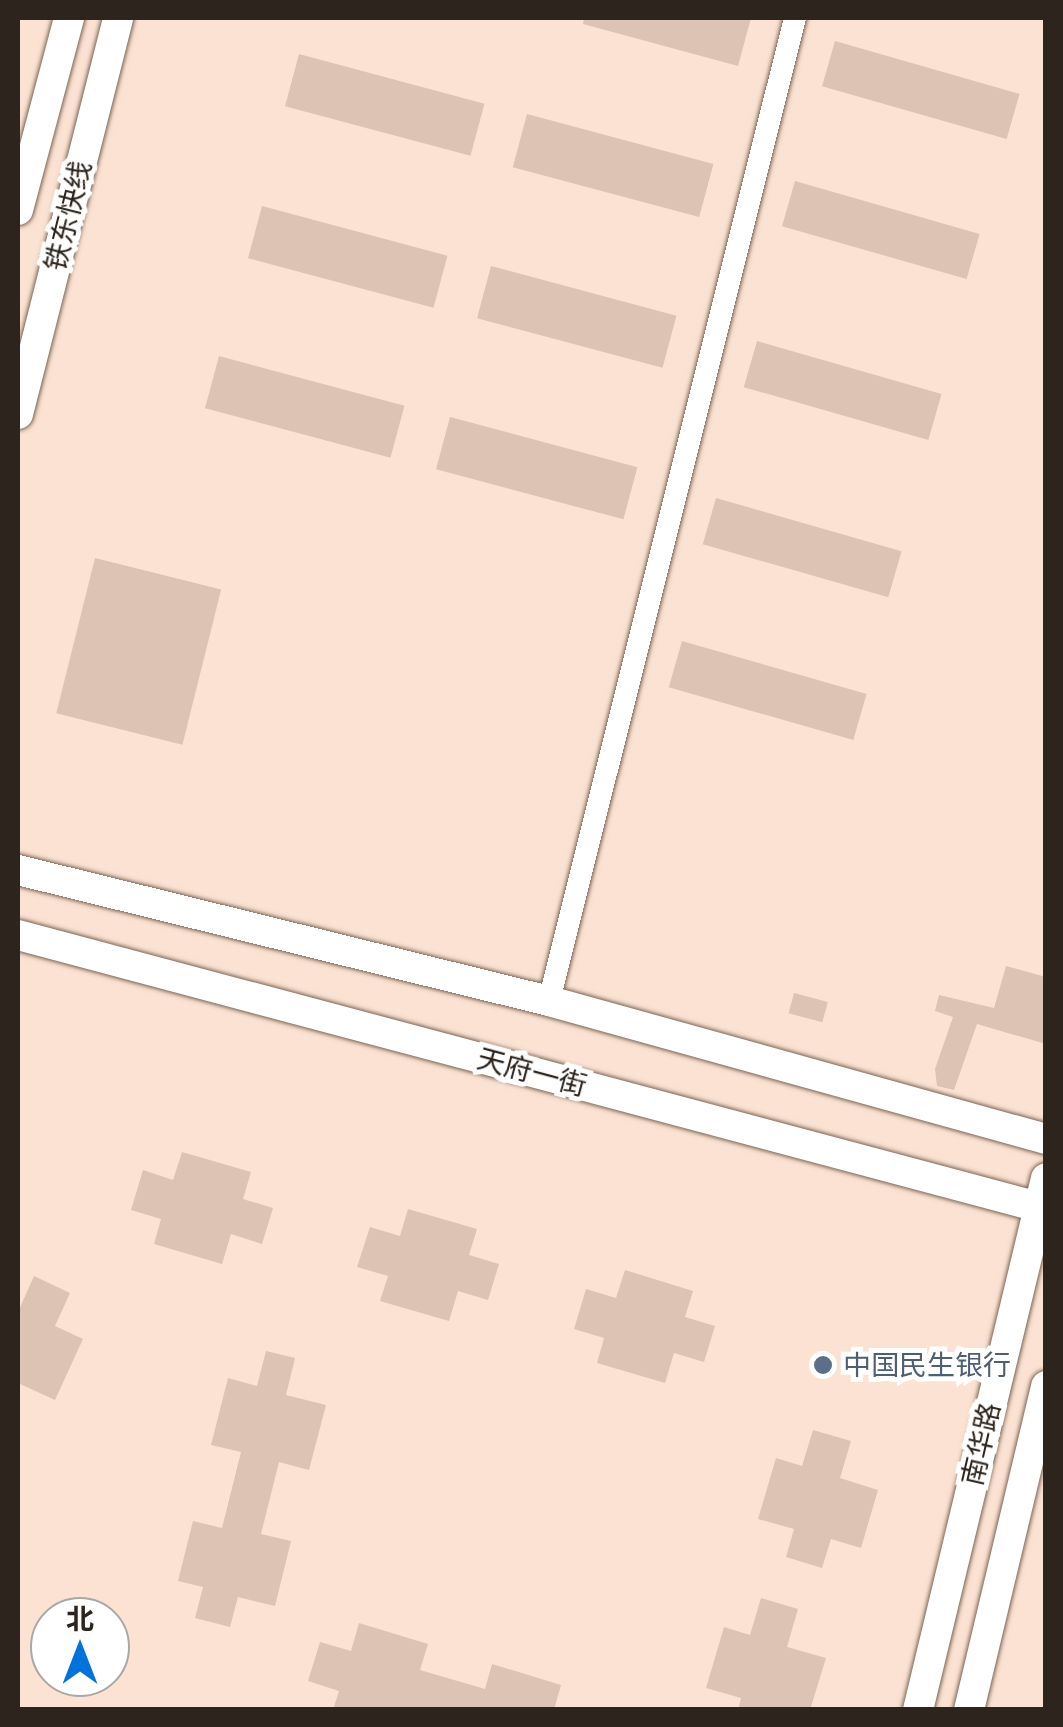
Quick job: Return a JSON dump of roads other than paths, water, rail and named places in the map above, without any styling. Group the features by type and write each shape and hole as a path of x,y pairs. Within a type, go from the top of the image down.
{"main road":[{"name":"铁东快线","path":"18,210 69,18"},
{"name":"铁东快线","path":"18,414 118,18"},
{"path":"18,870 549,1001 1046,1140"},
{"name":"天府一街","path":"18,935 1043,1198"},
{"name":"南华路","path":"918,1710 1043,1198"},
{"path":"968,1710 1046,1386"}],"street":[{"path":"549,1001 795,18"}],"place":[{"name":"中国民生银行","path":"823,1365"}]}
